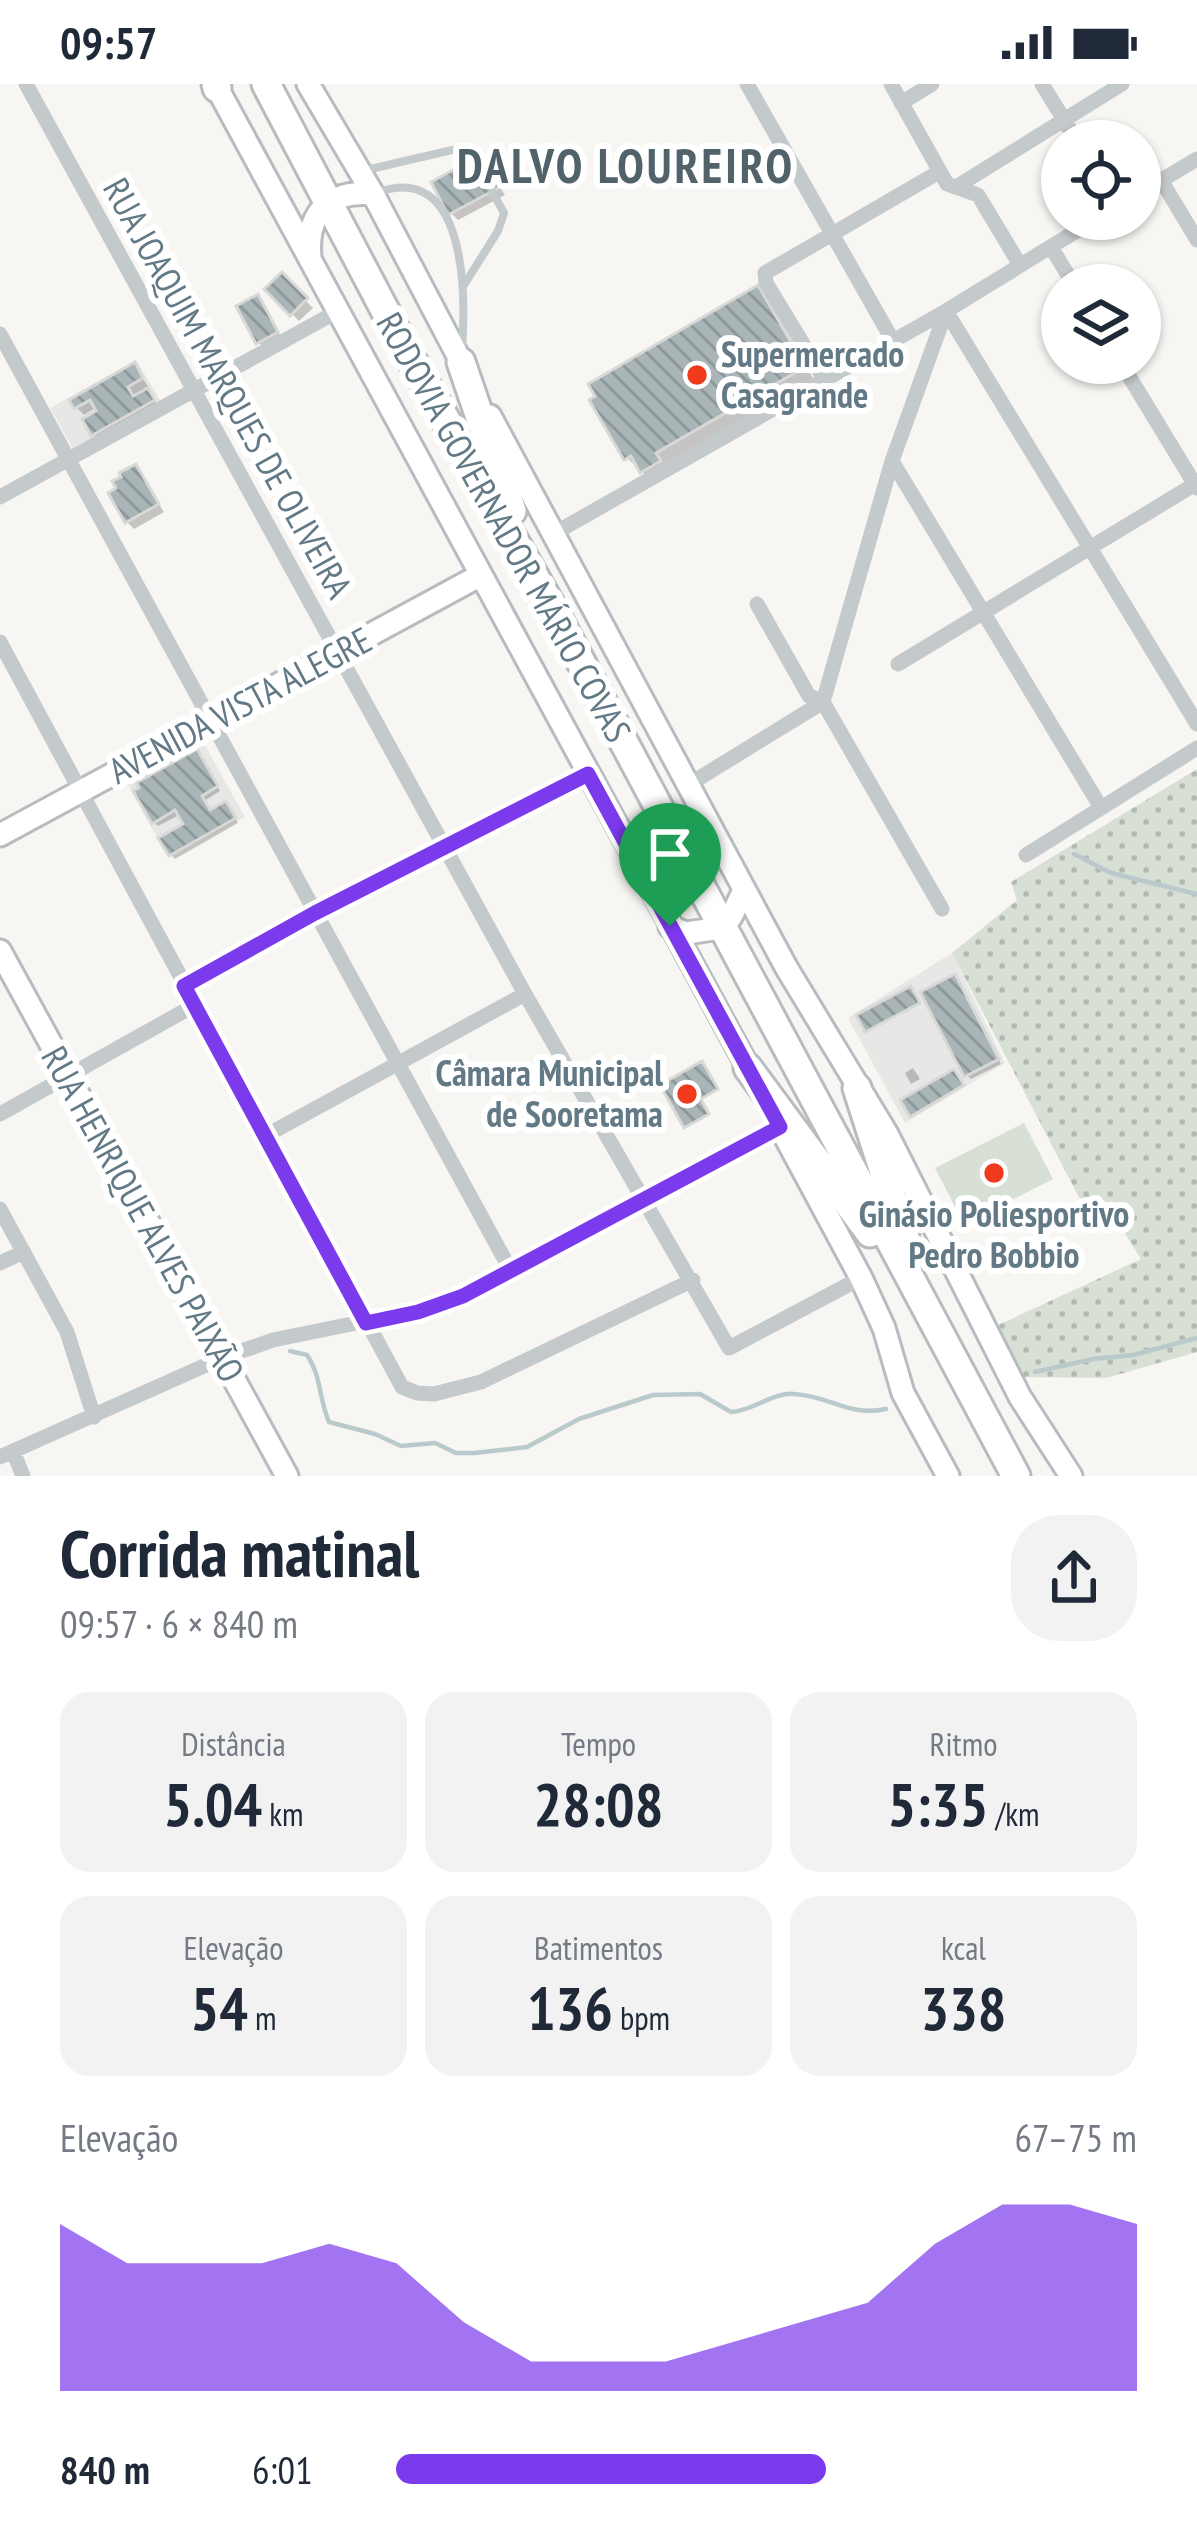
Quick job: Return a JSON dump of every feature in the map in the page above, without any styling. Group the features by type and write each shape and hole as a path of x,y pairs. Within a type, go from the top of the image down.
{"highway":[{"name":"RODOVIA GOVERNADOR MÁRIO COVAS","path":"266,84 400,339 550,604 929,1314 1016,1467"},
{"path":"461,362 550,604"},
{"path":"748,1068 929,1314"},
{"path":"857,1088 929,1314"}],"main road":[{"path":"308,84 373,194 744,890 921,1198 1020,1397 1071,1476"},
{"path":"216,85 861,1278 884,1328 903,1393 948,1476"},
{"path":"310,258 313,226 329,200 344,194 373,194"},
{"name":"AVENIDA VISTA ALEGRE","path":"0,835 479,576"},
{"path":"670,926 686,933 721,928 744,890"},
{"name":"RUA HENRIQUE ALVES PAIXÃO","path":"0,951 287,1476"}],"street":[{"name":"RUA JOAQUIM MARQUES DE OLIVEIRA","path":"26,84 526,994 729,1348 861,1278"},
{"path":"747,84 893,341"},
{"path":"891,84 939,172 953,188 967,188 978,195 1020,266"},
{"path":"901,103 932,84"},
{"path":"1042,84 1064,120 1122,84"},
{"path":"953,188 1041,134"},
{"path":"1197,159 1161,181 1197,240"},
{"path":"825,380 766,283 765,273 939,172"},
{"path":"553,534 1062,240"},
{"path":"1051,247 1061,264"},
{"path":"0,496 338,311"},
{"path":"688,785 824,702 892,461 946,311"},
{"path":"946,311 1197,724"},
{"path":"0,334 511,1271"},
{"path":"898,664 1196,485 1134,384"},
{"path":"892,461 1100,806"},
{"path":"757,604 809,696 824,702 942,909"},
{"path":"0,642 402,1387 417,1394 434,1394 481,1382 693,1280"},
{"path":"1026,855 1197,748"},
{"path":"184,986 315,913 588,774"},
{"path":"266,1136 526,994"},
{"path":"0,1114 195,1005"},
{"path":"23,1476 7,1454 222,1358 303,1332 440,1306 780,1127"},
{"path":"0,1209 67,1332 94,1417"},
{"path":"0,1262 24,1252"}],"lane":[{"path":"360,172 452,150 471,152 475,158"},
{"path":"373,194 400,185 416,186 429,196 459,244 464,286 461,362"},
{"path":"464,286 504,213 492,191"}],"shaded area":[{"path":"136,360 161,401 73,449 50,408"},
{"path":"202,740 245,817 168,858 126,781"},
{"path":"1197,769 1197,1352 1106,1378 1008,1377 981,1333 1141,1259 1104,1200 1084,1207 952,953 1017,900 1011,882"},
{"path":"952,953 1005,1063 905,1123 848,1018"},
{"name":"Ginásio Poliesportivo Pedro Bobbio","path":"1024,1123 1053,1179 964,1224 935,1168"}],"building":[{"path":"482,154 500,187 448,215 431,182"},
{"path":"282,272 308,298 290,316 264,289"},
{"name":"Supermercado Casagrande","path":"758,285 805,367 656,453 661,461 640,473 631,456 624,460 589,400 595,396 588,384"},
{"path":"258,294 278,332 256,344 236,306"},
{"path":"135,362 143,378 128,387 133,396 148,388 155,400 91,436 82,419 96,411 90,400 74,409 69,400"},
{"path":"136,464 159,504 125,523 108,493 116,488 112,481 121,477 119,473"},
{"path":"197,749 218,786 202,796 210,810 226,801 236,818 169,856 158,838 183,824 175,810 152,824 133,791 139,788 136,783"},
{"path":"955,974 999,1059 964,1077 920,992"},
{"path":"911,986 920,1003 865,1032 856,1015"},
{"name":"Câmara Municipal de Sooretama","path":"702,1061 718,1089 701,1099 709,1114 684,1128 660,1085"},
{"path":"954,1069 964,1085 910,1117 900,1100"}],"waterway":[{"path":"1074,854 1111,873 1197,894"},
{"path":"1035,1372 1197,1338"},
{"path":"290,1351 307,1355 312,1363 329,1422 401,1446 435,1443 456,1453 527,1447 579,1419 653,1395 700,1394 731,1412 794,1394 861,1410 886,1409"}],"place":[{"name":"Supermercado Casagrande","path":"697,375"},
{"name":"Câmara Municipal de Sooretama","path":"687,1094"},
{"name":"Ginásio Poliesportivo Pedro Bobbio","path":"994,1173"}],"district":[{"name":"DALVO LOUREIRO","path":"626,166"}],"route":[{"path":"588,774 670,926 780,1127 463,1296 366,1323 184,986 315,913 588,774"}]}
